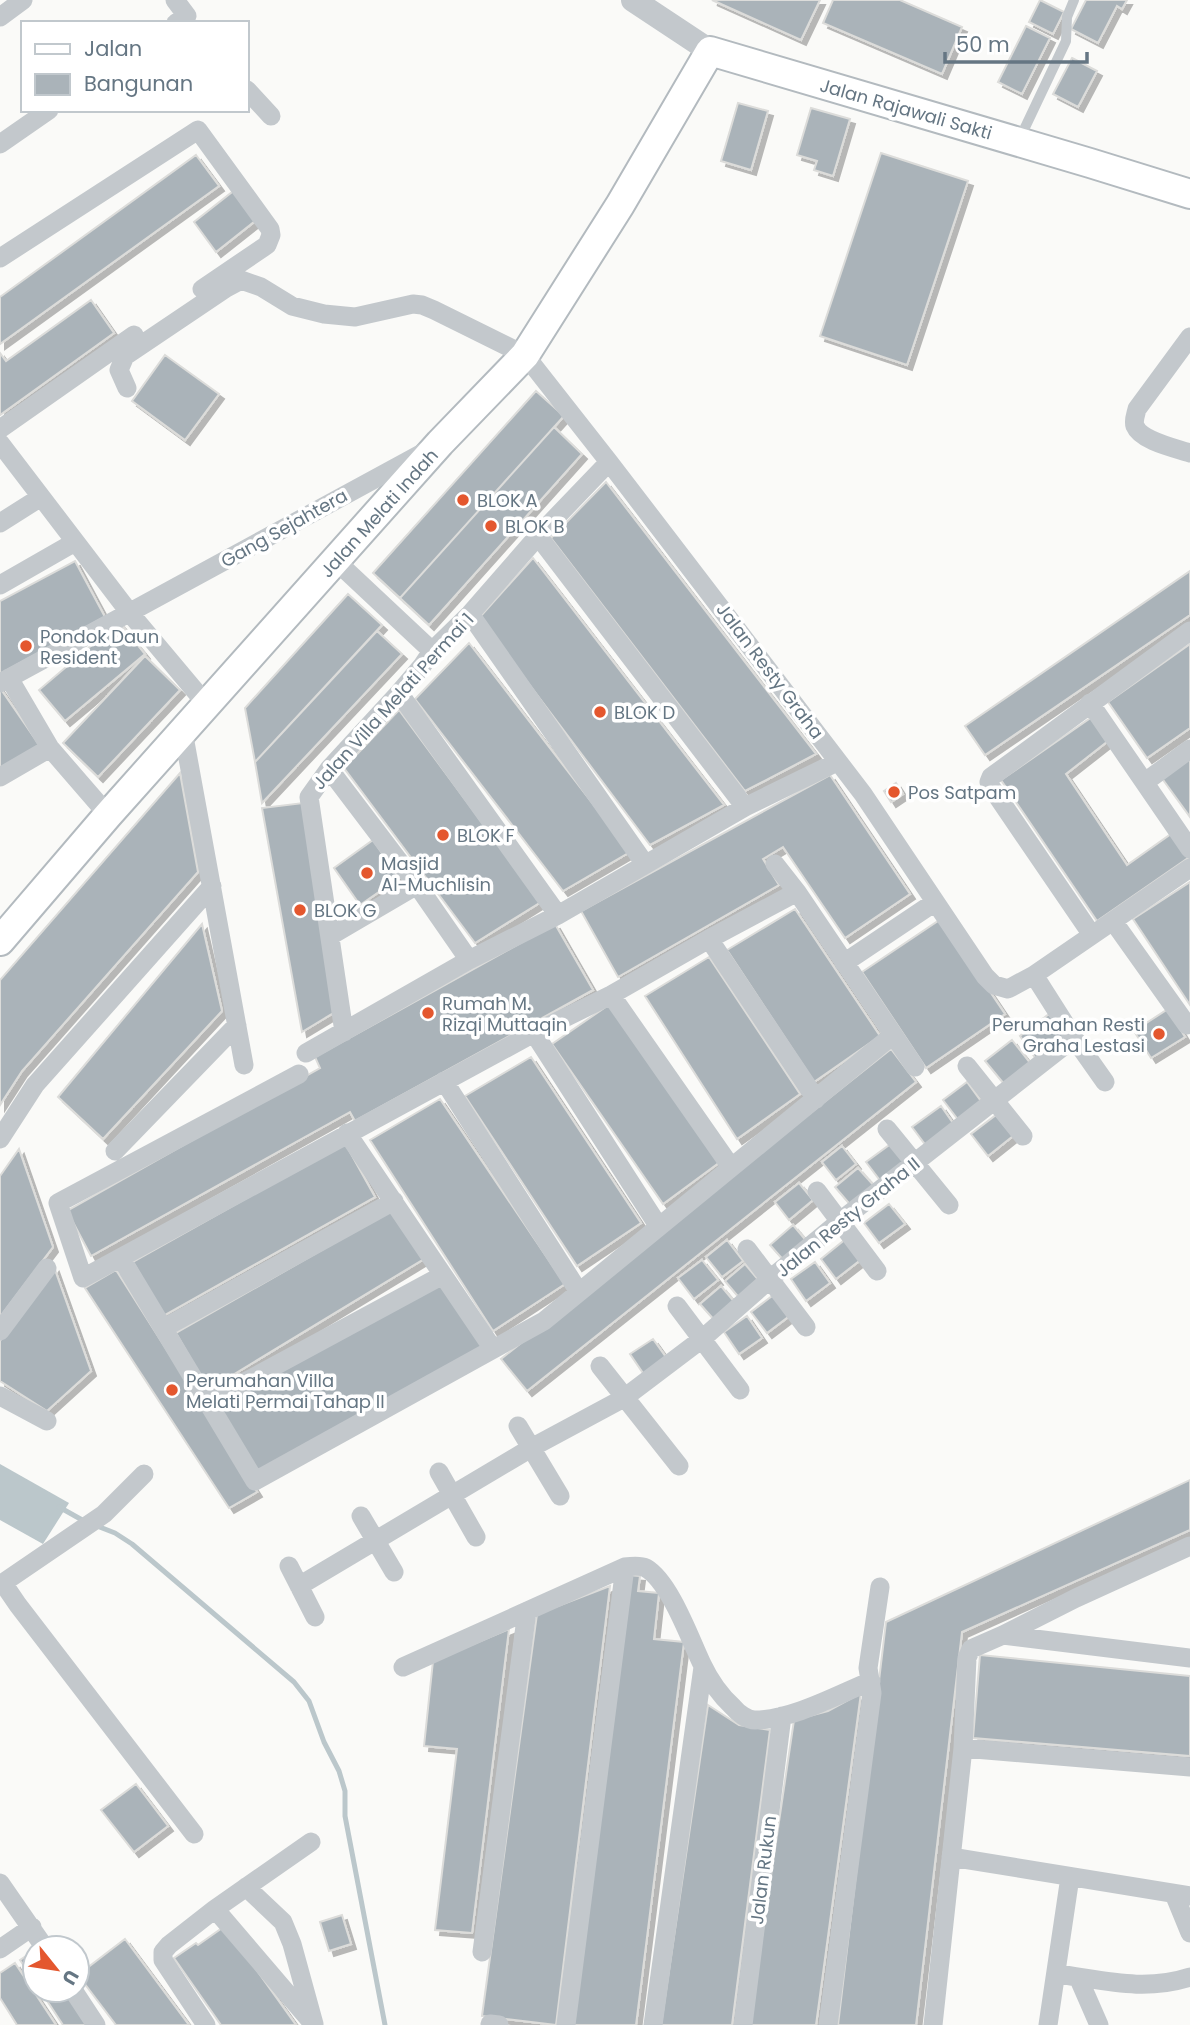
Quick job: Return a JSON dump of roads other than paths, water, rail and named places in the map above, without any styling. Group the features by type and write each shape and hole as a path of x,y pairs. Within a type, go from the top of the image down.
{"main road":[{"name":"Jalan Rajawali Sakti","path":"710,51 1190,194"},
{"name":"Jalan Melati Indah","path":"0,941 108,815 440,443 525,355 620,205 710,51"}],"street":[{"path":"0,17 23,0"},
{"name":"Jalan Rajawali Sakti","path":"633,0 710,51"},
{"path":"248,91 271,116"},
{"path":"0,144 46,112"},
{"path":"0,257 198,130 271,232 267,245 0,429"},
{"path":"127,388 119,370 125,356 241,280 261,287 292,306 324,314 355,317 422,305 525,355"},
{"path":"1189,342 1137,409 1134,419 1135,427 1142,434 1190,453"},
{"name":"Jalan Resty Graha","path":"525,355 863,794 985,976 994,985 1008,989 1034,975"},
{"path":"0,443 129,612 207,705"},
{"name":"Gang Sejahtera","path":"5,681 440,443"},
{"name":"Jalan Villa Melati Permai 1","path":"344,1032 309,797 329,769 399,693 432,651 470,614 538,536 609,461"},
{"path":"0,523 41,497"},
{"path":"538,536 745,807"},
{"path":"0,584 75,542"},
{"path":"336,561 432,651"},
{"path":"470,614 645,864"},
{"path":"1092,935 989,782 991,777 1190,631"},
{"path":"5,681 50,748 108,815"},
{"path":"399,693 558,915"},
{"path":"1090,703 1190,849"},
{"path":"183,731 244,1065"},
{"path":"0,776 50,748"},
{"path":"1145,782 1190,748"},
{"path":"306,1053 469,960 558,915 745,807 837,762"},
{"path":"329,769 469,960"},
{"path":"775,864 797,892 915,1067"},
{"path":"1105,1082 1034,975 1190,868"},
{"path":"331,936 416,885"},
{"path":"0,1139 35,1085 212,886"},
{"path":"299,1074 58,1203 83,1278 444,1081 611,995 797,892"},
{"path":"844,963 935,902"},
{"path":"1113,921 1187,1025"},
{"path":"709,939 816,1099"},
{"path":"611,995 731,1167"},
{"path":"115,1151 237,1025"},
{"path":"534,1033 659,1227"},
{"path":"121,1258 255,1481 544,1321 893,1035"},
{"name":"Jalan Resty Graha II","path":"299,1586 531,1448 624,1398 702,1339 839,1222 1074,1038"},
{"path":"967,1066 1023,1136"},
{"path":"444,1081 579,1292"},
{"path":"887,1129 949,1205"},
{"path":"347,1133 493,1349"},
{"path":"817,1191 877,1271"},
{"path":"164,1328 394,1201"},
{"path":"747,1249 806,1327"},
{"path":"0,1331 47,1268"},
{"path":"208,1402 443,1275"},
{"path":"677,1306 740,1390"},
{"path":"600,1366 679,1466"},
{"path":"0,1396 47,1421"},
{"path":"518,1426 560,1496"},
{"path":"439,1472 475,1537"},
{"path":"144,1474 104,1514 2,1584 194,1834"},
{"path":"361,1516 394,1572"},
{"path":"933,2025 963,1748 967,1658 973,1647 1190,1546"},
{"path":"289,1566 315,1617"},
{"path":"403,1667 625,1567 633,1566 647,1569 662,1585 674,1601 703,1667 722,1698 749,1719 782,1716 871,1681"},
{"path":"566,2025 625,1567"},
{"path":"828,2025 872,1693 868,1668 880,1587"},
{"path":"482,1951 527,1611"},
{"path":"1003,1635 1190,1658"},
{"path":"653,2025 703,1667"},
{"name":"Jalan Rukun","path":"743,2025 782,1716"},
{"path":"963,1748 1190,1767"},
{"path":"206,2025 162,1956 163,1952 215,1909 311,1842"},
{"path":"951,1857 1182,1895 1190,1933"},
{"path":"1048,2025 1070,1877"},
{"path":"0,1882 37,1934"},
{"path":"246,1887 283,1922 292,1944 314,2025"},
{"path":"215,1909 314,2025"},
{"path":"0,1949 32,1927"},
{"path":"1057,1974 1133,1985 1171,1983 1190,1977"},
{"path":"1078,1977 1099,2025"},
{"path":"82,2004 96,2025"}],"lane":[{"path":"1018,141 1066,41 1067,17 1074,0"}],"waterway":[{"path":"59,1507 84,1521"},
{"path":"97,1526 132,1544 294,1682 309,1701 345,1791 345,1816 385,2025"}],"place":[{"name":"BLOK A","path":"463,500"},
{"name":"BLOK B","path":"491,526"},
{"name":"Pondok Daun Resident","path":"26,646"},
{"name":"BLOK D","path":"600,712"},
{"name":"Pos Satpam","path":"894,792"},
{"name":"BLOK F","path":"443,835"},
{"name":"Masjid Al-Muchlisin","path":"367,873"},
{"name":"BLOK G","path":"300,910"},
{"name":"Rumah M. Rizqi Muttaqin","path":"428,1013"},
{"name":"Perumahan Resti Graha Lestasi","path":"1159,1034"},
{"name":"Perumahan Villa Melati Permai Tahap II","path":"172,1390"}]}
